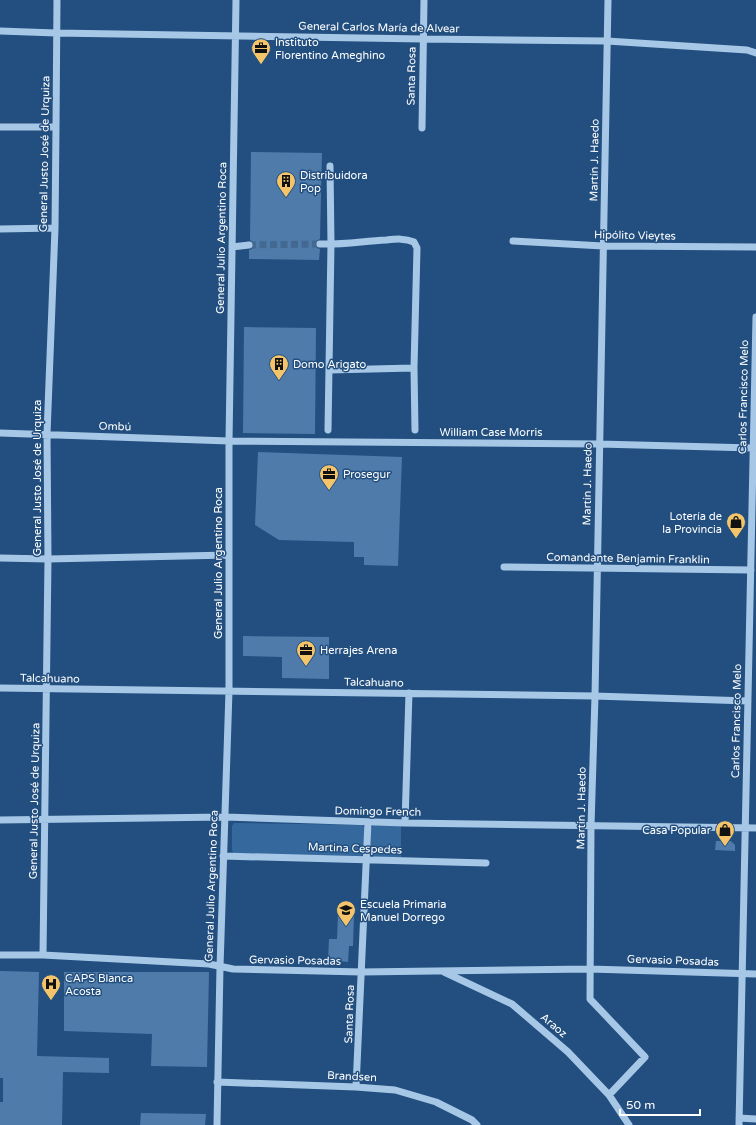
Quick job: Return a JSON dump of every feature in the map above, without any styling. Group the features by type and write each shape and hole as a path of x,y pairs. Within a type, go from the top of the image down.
{"street":[{"name":"General Justo José de Urquiza","path":"42,955 47,689 47,434 55,228 57,0"},
{"name":"General Julio Argentino Roca","path":"217,1125 223,856 229,691 229,441 236,0"},
{"name":"Santa Rosa","path":"422,128 424,0"},
{"name":"Martín J. Haedo","path":"590,969 591,826 595,696 608,0"},
{"name":"General Carlos María de Alvear","path":"0,31 607,41 747,50 756,53"},
{"path":"0,127 56,127"},
{"path":"328,430 331,244 330,166"},
{"path":"0,228 55,228"},
{"path":"320,244 406,239 414,242 417,248 414,368 415,430"},
{"name":"Hipólito Vieytes","path":"513,241 603,246 756,248"},
{"path":"232,247 249,245"},
{"name":"Carlos Francisco Melo","path":"739,1122 748,685 754,480 753,448 756,317"},
{"path":"328,370 414,368"},
{"name":"Ombú","path":"0,433 229,441"},
{"name":"William Case Morris","path":"229,441 599,444 753,448"},
{"path":"0,558 48,559 229,555"},
{"name":"Comandante Benjamin Franklin","path":"504,567 751,570"},
{"path":"748,685 756,687"},
{"name":"Talcahuano","path":"0,688 595,696 748,701"},
{"path":"405,823 409,693"},
{"name":"Domingo French","path":"0,820 225,817 405,823 756,828"},
{"name":"Santa Rosa","path":"356,1087 368,822"},
{"name":"Martina Cespedes","path":"223,856 486,863"},
{"name":"Gervasio Posadas","path":"0,955 42,955 209,964 233,969 361,972 590,969 756,974"},
{"path":"590,969 590,999 645,1057 609,1095"},
{"name":"Araoz","path":"442,970 512,1004 568,1052 609,1095 629,1125"},
{"name":"Brandsen","path":"217,1082 356,1087 395,1090 436,1102 472,1120 477,1125"},
{"path":"739,1122 756,1119"}],"shaded area":[{"path":"234,823 362,825 365,828 364,854 360,856 233,854 232,826"},
{"path":"374,825 401,826 401,857 374,857 370,855 371,828"}],"building":[{"name":"Distribuidora Pop","path":"251,152 322,153 320,239 316,241 315,244 317,248 320,249 319,260 249,259 249,250 252,249 254,245 250,240"},
{"name":"Domo Arigato","path":"244,327 316,328 315,434 243,433"},
{"name":"Prosegur","path":"258,452 402,457 398,566 364,565 364,557 354,557 354,542 279,540 255,525"},
{"name":"Herrajes Arena","path":"243,636 329,637 329,679 282,678 282,657 243,656"},
{"name":"Casa Popular","path":"716,841 731,841 735,845 735,851 715,850"},
{"name":"Escuela Primaria Manuel Dorrego","path":"338,913 354,915 353,946 349,946 348,962 328,960 329,939 337,939"},
{"path":"0,971 39,972 37,1056 109,1058 109,1073 63,1072 62,1125 0,1125 0,1102 3,1102 3,1078 0,1078"},
{"path":"64,972 209,972 207,1067 151,1066 152,1034 64,1031"},
{"path":"141,1113 206,1114 205,1125 140,1125"}],"tunnel":[{"path":"249,245 320,244"}],"place":[{"name":"Instituto Florentino Ameghino","path":"261,65"},
{"name":"Distribuidora Pop","path":"286,198"},
{"name":"Domo Arigato","path":"279,381"},
{"name":"Prosegur","path":"329,491"},
{"name":"Lotería de la Provincia","path":"736,539"},
{"name":"Herrajes Arena","path":"306,667"},
{"name":"Casa Popular","path":"725,847"},
{"name":"Escuela Primaria Manuel Dorrego","path":"346,927"},
{"name":"CAPS Blanca Acosta","path":"51,1001"}]}
